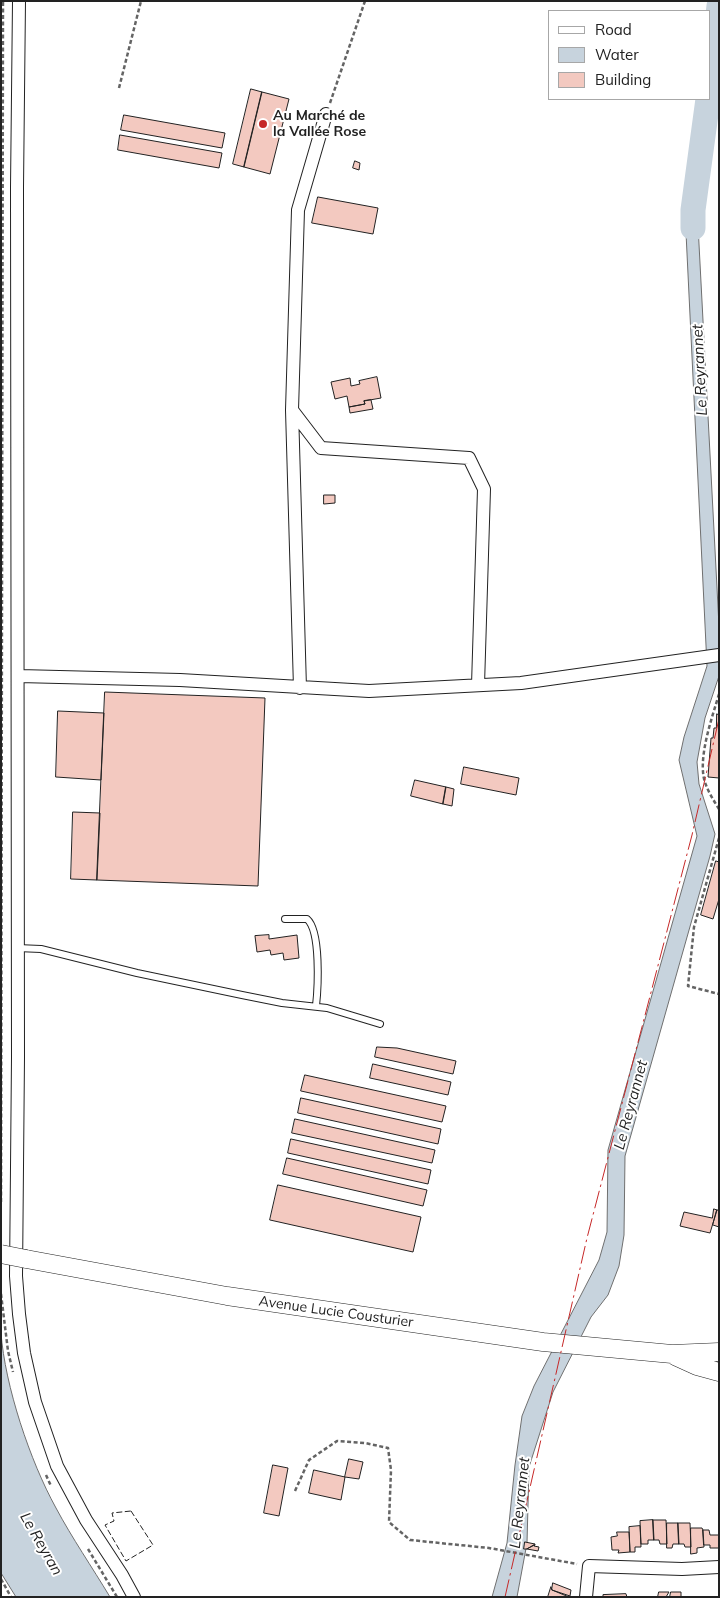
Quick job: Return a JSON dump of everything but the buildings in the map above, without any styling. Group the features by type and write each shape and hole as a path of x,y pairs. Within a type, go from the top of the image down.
{"main road":[{"name":"Avenue Lucie Cousturier","path":"1,1254 227,1296 543,1342 672,1354 719,1352"},
{"name":"Avenue Lucie Cousturier","path":"672,1354 698,1366 719,1372"}],"street":[{"path":"19,1 17,187 19,676 16,1276 24,1353 35,1402 57,1466 86,1520 134,1597"},
{"path":"300,688 292,410 298,210 326,114"},
{"path":"292,410 321,448 469,458 484,489 478,685"},
{"path":"19,676 180,680 369,691 521,683 719,655"},
{"path":"586,1597 589,1566 682,1569 719,1567"}],"lane":[{"path":"285,919 306,919 312,927 317,966 316,1006"},
{"path":"17,948 41,949 137,973 242,995 282,1003 316,1006 380,1024"}],"path":[{"path":"1,1202 3,1"},
{"path":"120,88 141,1"},
{"path":"326,114 365,1"},
{"path":"719,694 706,734 703,774 705,784 719,809"},
{"path":"719,838 694,927 688,986 719,994"},
{"path":"295,1491 309,1460 337,1441 366,1442 388,1448 391,1470 389,1522 410,1540 489,1548 589,1566"},
{"path":"1,1579 11,1597"}],"water":[{"name":"Le Reyrannet","path":"692,193 701,195 697,206 719,626 719,676 705,718 697,762 699,784 715,834 625,1156 624,1235 619,1266 608,1295 591,1317 553,1392 529,1467 527,1543 517,1597 492,1597 507,1543 522,1416 534,1386 599,1260 607,1232 608,1150 697,836 679,760 684,737 707,666 685,212"},
{"name":"Le Reyran","path":"1,1333 3,1354 13,1399 37,1468 62,1519 110,1597 16,1597 1,1573"}],"waterway":[{"name":"Le Reyrannet","path":"710,84 719,6"},
{"name":"Le Reyrannet","path":"693,228 693,210 708,100"}],"fence":[{"path":"131,1511 153,1545 126,1561 105,1525 114,1521 112,1513 131,1511"}],"power":[{"path":"505,1597 587,1238 692,835 719,719"}],"place":[{"name":"Au Marché de la Vallée Rose","path":"263,124"}]}
